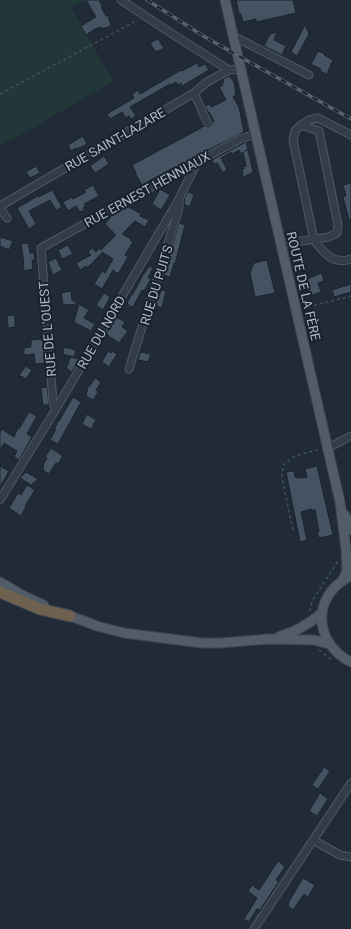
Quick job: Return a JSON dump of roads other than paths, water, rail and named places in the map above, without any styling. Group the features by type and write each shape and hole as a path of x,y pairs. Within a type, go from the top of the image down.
{"highway":[{"path":"0,592 40,608 70,616"}],"main road":[{"name":"ROUTE DE LA FÈRE","path":"225,0 340,502 346,549 347,577"},
{"name":"ROUTE DE LA FÈRE","path":"340,502 351,530"},
{"path":"347,577 333,588 326,600 322,613 322,622 329,644 342,658 351,662"},
{"path":"0,582 35,601 70,616 97,626 124,633 202,643 269,639 314,640 329,644"},
{"path":"269,639 288,634 303,627 322,613"}],"street":[{"path":"121,0 176,38 229,70 242,72"},
{"path":"233,36 309,75"},
{"name":"RUE SAINT-LAZARE","path":"0,207 194,93 207,82 229,70"},
{"path":"194,93 207,122"},
{"path":"351,135 318,118 301,124 295,131 292,140 314,240 330,258 338,260 351,259"},
{"path":"281,244 314,240 329,237 337,233 338,225 319,131 301,124"},
{"name":"RUE ERNEST HENNIAUX","path":"41,248 226,146 240,139 256,134"},
{"name":"RUE DU NORD","path":"0,500 56,409 179,199 197,162"},
{"name":"RUE DU PUITS","path":"130,370 179,208 179,199"},
{"path":"0,207 7,218"},
{"name":"RUE DE L'OUEST","path":"41,248 53,402 56,409"},
{"path":"328,448 351,436"},
{"path":"254,929 351,783"},
{"path":"313,840 340,855 351,857"}],"railway":[{"path":"147,0 205,37 351,119"}]}
